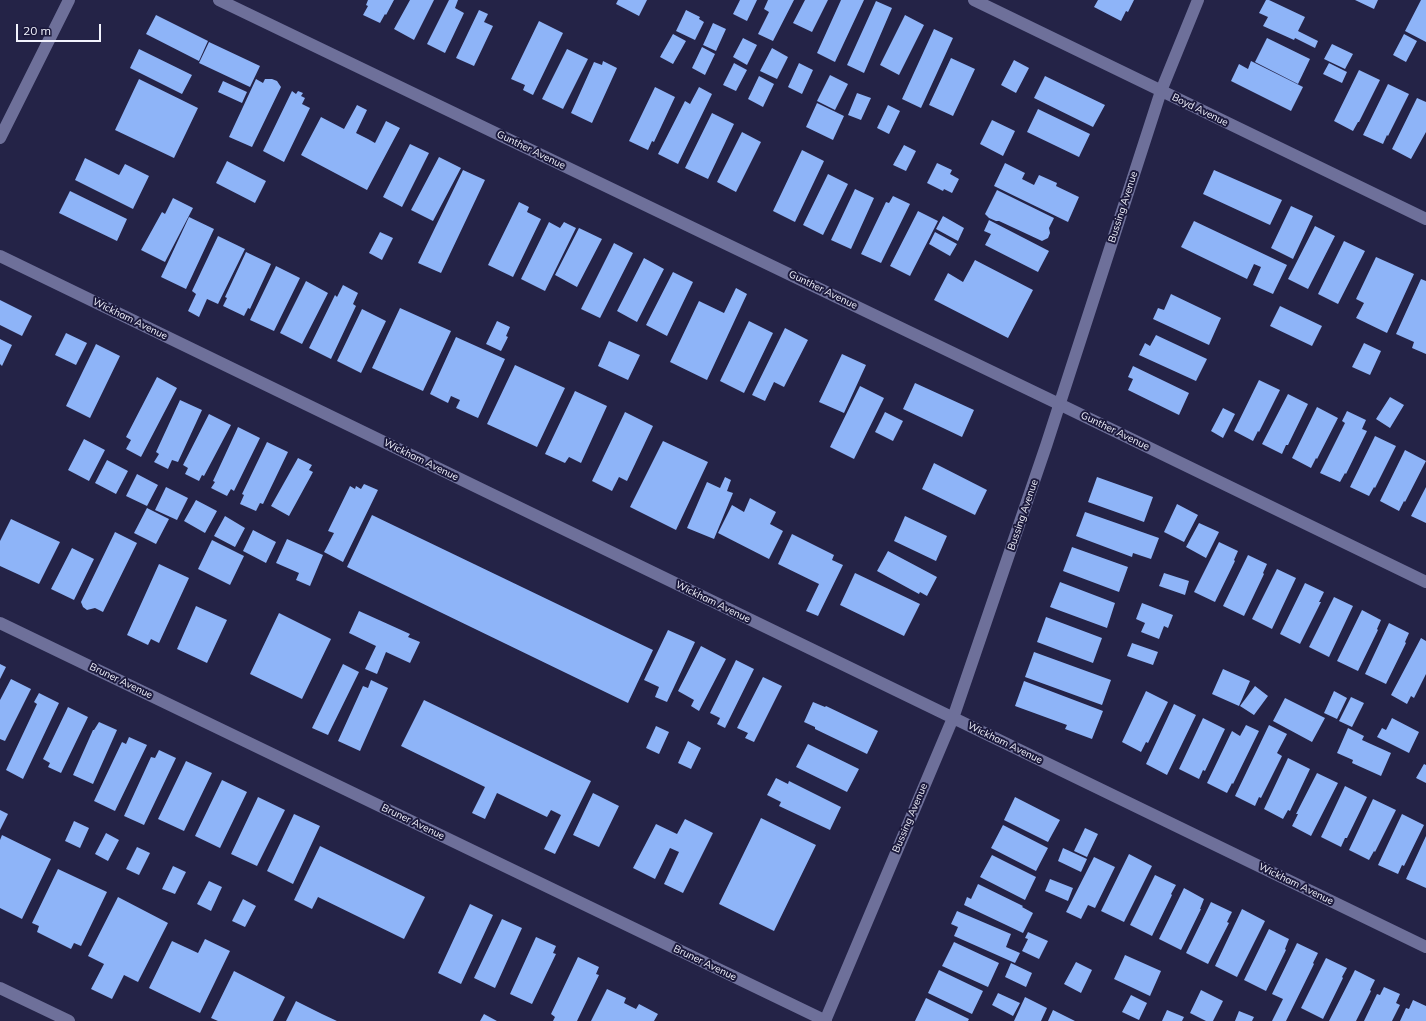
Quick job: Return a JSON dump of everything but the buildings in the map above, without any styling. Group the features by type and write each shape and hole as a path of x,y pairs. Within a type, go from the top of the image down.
{"street":[{"path":"0,138 69,0"},
{"name":"Gunther Avenue","path":"219,0 1426,582"},
{"name":"Boyd Avenue","path":"974,0 1426,219"},
{"name":"Bussing Avenue","path":"825,1021 953,718 1046,446 1161,91 1198,0"},
{"name":"Wickham Avenue","path":"0,256 1426,947"},
{"name":"Bruner Avenue","path":"0,623 825,1021"},
{"path":"0,988 69,1021"}]}
